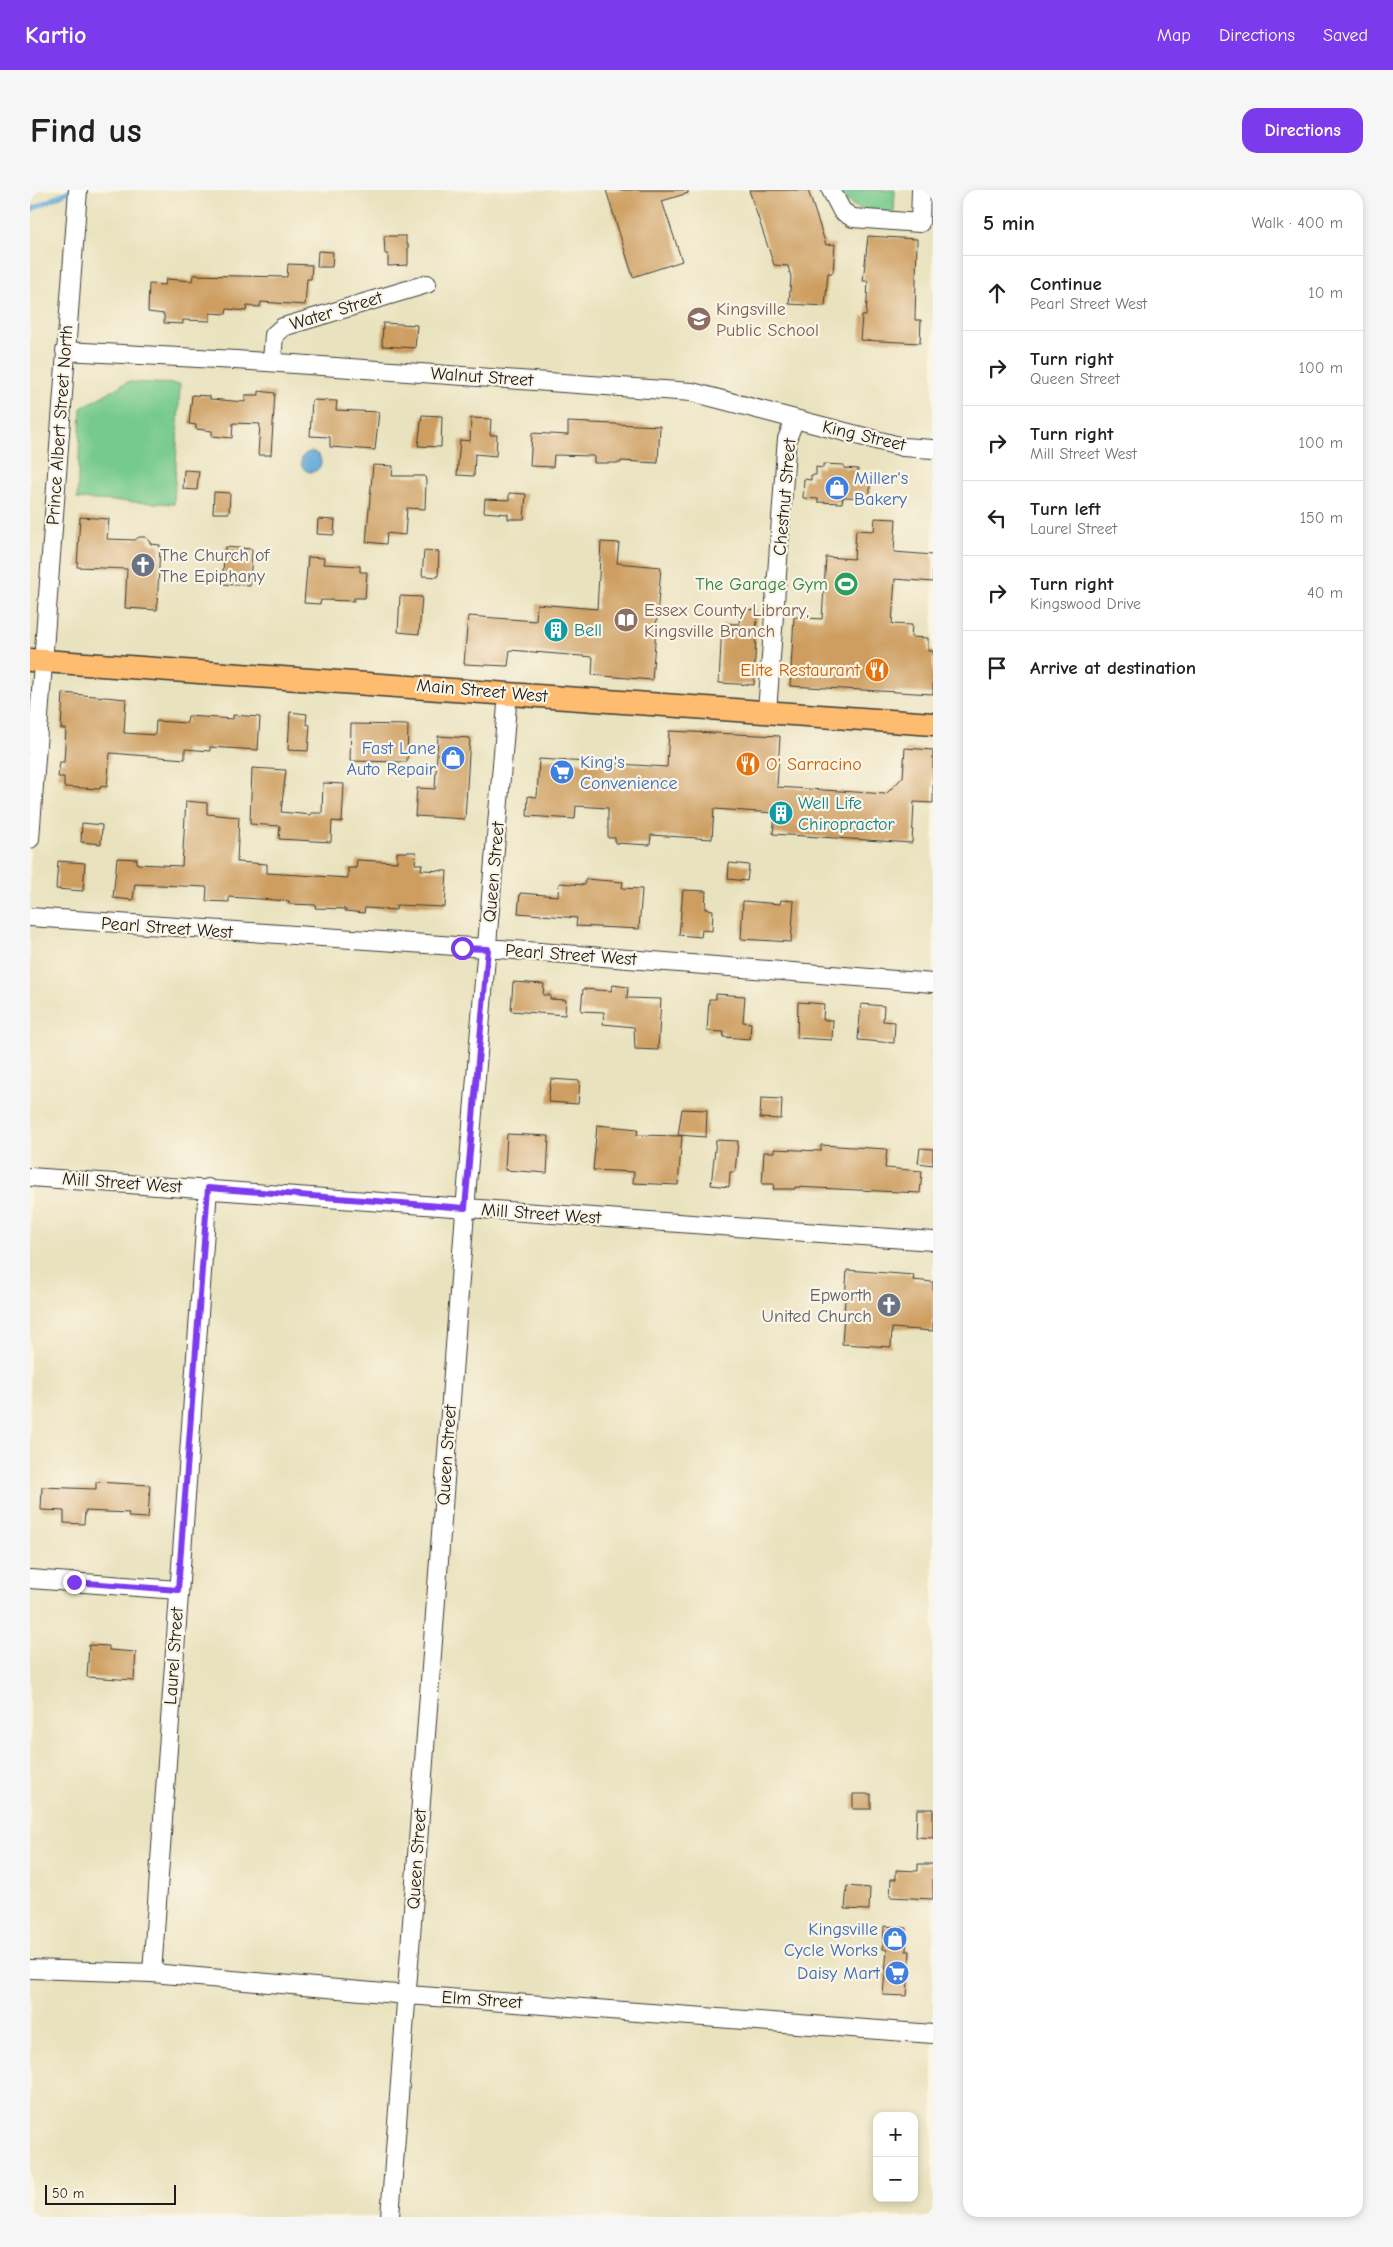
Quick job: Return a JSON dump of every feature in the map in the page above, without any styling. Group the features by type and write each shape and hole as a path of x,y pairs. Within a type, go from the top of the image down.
{"main road":[{"name":"Main Street West","path":"37,660 933,724"}],"street":[{"name":"Prince Albert Street North","path":"30,839 37,660 66,351 78,190"},
{"path":"831,190 842,211 853,218 920,224 921,190"},
{"name":"Water Street","path":"272,362 274,335 283,327 427,284"},
{"name":"Walnut Street","path":"66,351 272,362 692,392"},
{"name":"Chestnut Street","path":"692,392 795,420 787,439 779,574 767,712"},
{"name":"King Street","path":"795,420 903,447 933,449"},
{"name":"Queen Street","path":"390,2217 465,1208 508,694"},
{"name":"Pearl Street West","path":"30,918 488,949 933,983"},
{"name":"Mill Street West","path":"30,1177 208,1188 933,1241"},
{"name":"Laurel Street","path":"152,1973 208,1188"},
{"path":"30,1579 178,1590"},
{"name":"Elm Street","path":"30,1969 152,1973 408,1995 933,2034"}],"green space":[{"path":"838,190 895,190 894,212 877,213 862,210 843,197"},
{"path":"127,382 180,384 174,504 77,499 81,408"}],"water":[{"path":"311,452 318,455 321,462 318,469 311,472 304,469 301,462 304,455"}],"building":[{"path":"606,190 688,190 688,193 662,201 682,261 633,277"},
{"path":"749,190 808,190 826,245 835,244 833,273 828,273 825,306 789,304 791,277 788,266 774,265"},
{"path":"384,236 406,236 408,265 388,266 388,254 385,254"},
{"path":"868,236 917,239 915,320 921,320 920,343 860,340 862,316 866,316 868,281 863,281"},
{"path":"318,251 333,252 332,267 317,267"},
{"path":"288,264 312,265 311,279 307,279 305,305 261,302 260,307 247,306 246,311 227,309 226,314 210,313 210,321 183,320 183,324 164,323 164,314 148,312 149,284 165,285 166,279 192,281 193,275 287,277"},
{"path":"383,323 417,325 415,348 382,346"},
{"path":"259,391 275,393 271,455 258,455 260,424 233,423 232,438 212,436 212,431 196,429 196,425 189,424 192,395 210,396 210,399 245,402 245,395 259,395"},
{"path":"312,400 337,401 336,410 379,412 375,450 330,447 330,437 310,436"},
{"path":"422,415 442,416 441,447 418,446"},
{"path":"471,418 491,419 490,435 497,435 496,456 475,454 474,476 457,475 460,440 470,441"},
{"path":"568,422 660,426 658,463 621,461 621,463 594,463 594,456 554,455 553,467 530,466 532,433 568,435"},
{"name":"Miller's Bakery","path":"823,464 844,465 844,468 858,469 858,478 870,479 870,498 843,497 842,503 818,502 818,499 803,498 804,479 811,480 811,475 816,475 816,467 823,468"},
{"path":"373,465 393,466 392,476 425,476 426,481 425,509 407,508 405,535 387,533 386,544 366,542"},
{"path":"184,470 199,471 197,490 183,489"},
{"path":"214,492 230,493 229,513 213,513"},
{"path":"509,493 526,494 524,519 508,519 508,514 484,512 485,499 509,500"},
{"name":"The Church of The Epiphany","path":"80,517 109,519 107,539 135,540 139,537 146,537 151,544 160,545 157,610 125,608 127,569 77,567"},
{"path":"875,518 896,519 894,552 933,555 933,582 895,579 892,624 912,625 911,637 928,638 928,651 933,651 933,694 790,686 794,617 822,619 826,557 854,559 856,530 874,531"},
{"path":"318,519 335,520 334,535 317,534"},
{"path":"601,542 619,543 617,563 661,567 652,680 592,675 593,657 510,650 508,666 464,664 468,616 536,621 537,604 597,609"},
{"path":"225,547 252,549 250,586 222,584"},
{"path":"424,551 439,552 438,577 422,576"},
{"path":"308,557 324,558 323,564 360,566 360,572 367,572 365,598 354,598 354,601 321,600 320,604 304,603"},
{"path":"400,596 422,597 419,634 398,632"},
{"path":"740,609 757,610 754,685 719,683 722,624 739,624"},
{"path":"63,693 126,699 124,733 155,735 156,721 187,723 188,716 233,719 233,715 260,717 258,750 210,747 210,751 185,749 185,759 110,753 107,787 101,786 100,789 64,787 64,777 58,777 60,762 64,762 66,729 61,729"},
{"path":"290,712 307,714 306,724 310,725 308,751 288,750"},
{"path":"351,724 408,725 407,762 350,761"},
{"path":"669,731 780,736 777,787 886,794 903,777 905,748 933,750 933,803 914,802 912,843 773,834 775,813 714,809 712,839 651,835 650,845 615,843 615,838 608,838 608,808 576,806 575,819 527,816 528,796 537,797 539,759 667,767"},
{"path":"438,736 470,738 465,819 415,816 417,788 435,789"},
{"path":"252,768 286,770 281,812 311,815 311,813 322,813 323,783 344,784 342,822 332,821 331,842 279,839 280,826 250,824"},
{"path":"186,801 207,803 207,814 239,817 237,862 267,864 267,873 348,878 348,868 356,868 357,860 397,862 397,852 416,852 415,864 422,864 421,870 447,871 445,907 396,905 396,910 365,908 364,913 345,911 345,909 315,908 316,905 289,904 289,901 229,897 229,902 206,901 207,887 135,884 133,900 113,898 117,858 137,859 137,864 182,866"},
{"path":"82,823 102,825 101,844 81,842"},
{"path":"58,861 85,863 83,891 56,889"},
{"path":"729,863 749,865 747,881 728,879"},
{"path":"585,879 623,882 622,888 642,889 639,929 576,926 577,918 518,913 520,893 558,896 559,883 585,885"},
{"path":"683,890 706,891 705,909 713,910 712,931 702,930 701,937 679,935"},
{"path":"781,900 794,901 791,942 741,939 743,901 780,904"},
{"path":"513,982 544,984 543,995 550,995 550,999 566,1000 565,1015 511,1011"},
{"path":"613,985 628,987 627,998 661,999 658,1050 635,1049 634,1027 603,1024 604,1012 581,1011 583,989 611,991"},
{"path":"716,994 745,996 743,1022 751,1023 750,1039 723,1037 724,1032 707,1031 709,999 716,999"},
{"path":"798,1002 824,1004 823,1020 833,1020 832,1040 797,1038"},
{"path":"861,1004 884,1006 883,1021 895,1022 894,1043 858,1040"},
{"path":"551,1079 580,1081 578,1104 548,1102"},
{"path":"761,1098 782,1099 781,1119 760,1118"},
{"path":"682,1109 707,1110 706,1137 678,1135"},
{"path":"597,1125 638,1129 637,1135 682,1136 678,1185 633,1183 634,1172 593,1170"},
{"path":"507,1134 549,1136 547,1173 505,1170"},
{"path":"716,1140 738,1141 735,1172 730,1172 729,1187 711,1185"},
{"path":"821,1145 887,1149 885,1168 922,1171 920,1193 795,1187 795,1189 773,1189 774,1184 762,1184 764,1152 774,1152 774,1149 821,1151"},
{"path":"920,1148 933,1149 933,1165 918,1163"},
{"name":"Epworth United Church","path":"847,1270 914,1275 913,1280 933,1282 933,1331 892,1328 891,1347 842,1344"},
{"path":"96,1482 150,1485 148,1518 128,1517 129,1513 85,1511 84,1524 64,1523 64,1511 41,1510 42,1487 96,1489"},
{"path":"89,1645 109,1646 109,1650 136,1652 134,1680 87,1677"},
{"path":"853,1794 871,1794 871,1809 853,1809"},
{"path":"917,1809 933,1809 933,1838 916,1837"},
{"path":"918,1864 933,1864 933,1899 890,1897 891,1879 896,1879 896,1870 918,1871"},
{"path":"847,1886 870,1888 869,1910 845,1909"},
{"name":"Daisy Mart","path":"884,1926 907,1928 906,1951 910,1951 907,1996 883,1995 887,1950 883,1949"}],"waterway":[{"path":"30,210 71,190"}],"place":[{"name":"Kingsville Public School","path":"699,319"},
{"name":"Miller's Bakery","path":"837,488"},
{"name":"The Church of The Epiphany","path":"143,565"},
{"name":"The Garage Gym","path":"846,584"},
{"name":"Essex County Library, Kingsville Branch","path":"626,620"},
{"name":"Bell","path":"556,630"},
{"name":"Elite Restaurant","path":"877,670"},
{"name":"Fast Lane Auto Repair","path":"453,758"},
{"name":"O' Sarracino","path":"748,764"},
{"name":"King's Convenience","path":"562,772"},
{"name":"Well Life Chiropractor","path":"781,813"},
{"name":"Epworth United Church","path":"889,1305"},
{"name":"Kingsville Cycle Works","path":"895,1939"},
{"name":"Daisy Mart","path":"897,1973"}],"route":[{"path":"74,1582 178,1590 208,1188 465,1208 488,949 462,948"}]}
